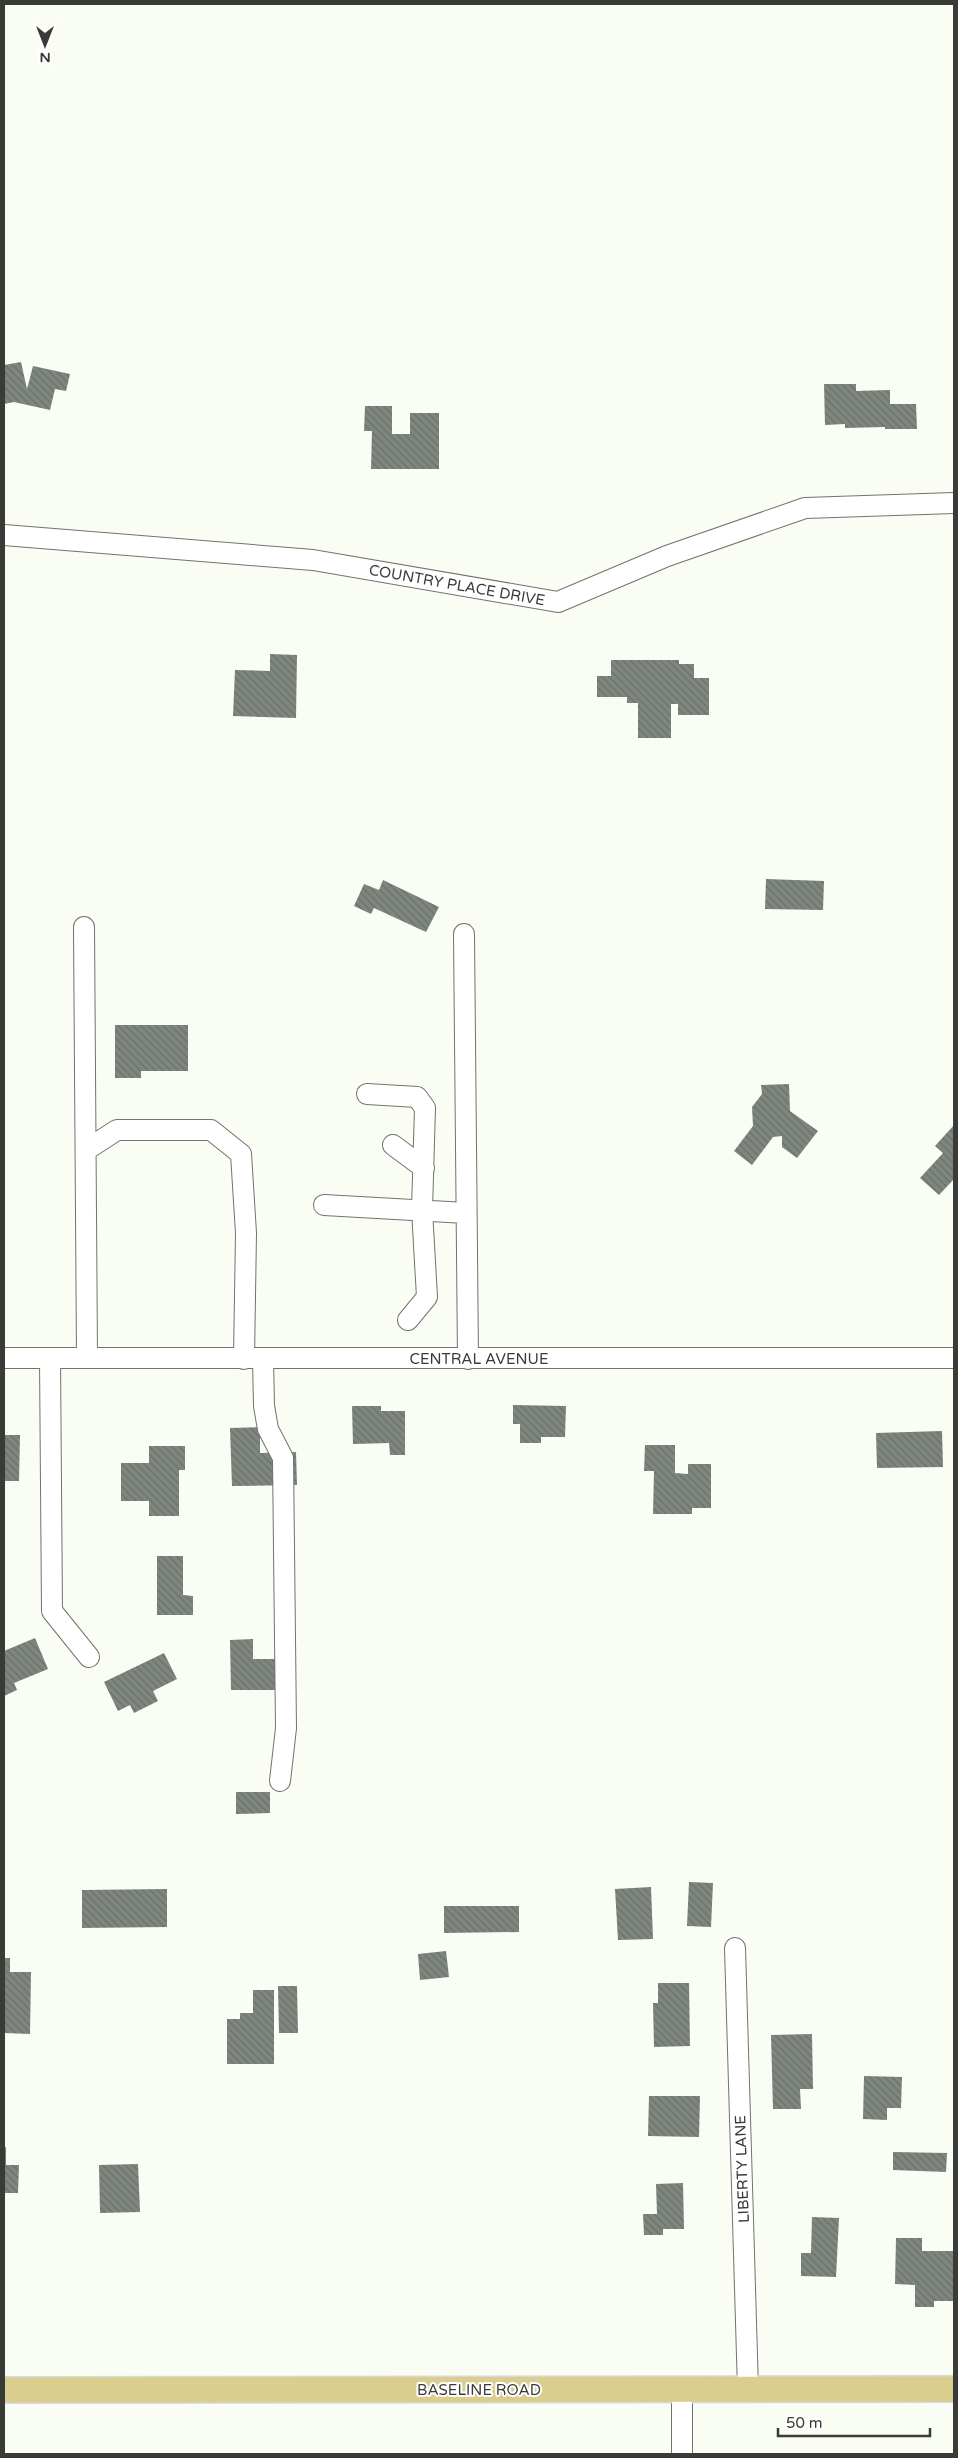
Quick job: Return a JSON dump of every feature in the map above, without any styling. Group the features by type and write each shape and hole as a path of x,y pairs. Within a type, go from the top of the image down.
{"main road":[{"name":"BASELINE ROAD","path":"4,2390 954,2389"}],"street":[{"name":"COUNTRY PLACE DRIVE","path":"4,535 313,560 558,602 667,556 805,508 954,503"},
{"path":"84,927 87,1358"},
{"path":"464,934 468,1359"},
{"path":"367,1094 417,1097 425,1108 422,1210 427,1297 408,1320"},
{"path":"86,1150 117,1130 211,1130 241,1154 253,1359 268,1430 283,1458 286,1728 280,1781"},
{"path":"394,1145 424,1168"},
{"path":"324,1205 466,1213"},
{"name":"CENTRAL AVENUE","path":"4,1358 954,1358"},
{"path":"50,1358 52,1611 89,1657"},
{"name":"LIBERTY LANE","path":"735,1948 748,2390"},
{"path":"682,2390 682,2454"}],"building":[{"path":"21,362 27,389 33,366 70,374 66,391 55,389 50,410 14,402 4,404 4,365"},
{"path":"824,384 856,384 856,391 890,390 890,404 916,404 917,429 885,429 885,427 845,428 845,424 825,425"},
{"path":"365,406 392,406 392,434 410,434 410,413 439,413 439,469 371,469 372,431 364,431"},
{"path":"270,654 297,655 296,718 233,716 235,670 270,671"},
{"path":"611,660 679,660 679,664 694,664 694,678 709,678 709,715 678,715 678,704 671,704 671,738 638,738 638,703 627,703 627,697 597,697 597,676 611,676"},
{"path":"766,879 824,881 823,910 765,909"},
{"path":"383,880 439,907 426,932 374,908 371,914 354,906 364,884 379,890"},
{"path":"115,1025 188,1025 188,1071 141,1071 141,1078 115,1078"},
{"path":"789,1084 790,1111 818,1131 797,1158 782,1147 782,1136 773,1137 752,1165 734,1151 753,1126 752,1107 762,1094 761,1085"},
{"path":"954,1125 954,1179 939,1195 920,1178 943,1153 935,1146"},
{"path":"513,1405 566,1406 565,1437 541,1437 541,1443 520,1443 520,1424 513,1424"},
{"path":"352,1406 381,1406 381,1411 405,1411 405,1455 390,1455 389,1443 353,1444"},
{"path":"260,1427 260,1453 296,1452 297,1485 232,1486 230,1428"},
{"path":"942,1431 943,1467 877,1468 876,1433"},
{"path":"4,1435 20,1435 19,1481 4,1481"},
{"path":"645,1445 675,1445 675,1473 688,1474 688,1464 711,1464 711,1508 692,1508 692,1514 653,1514 654,1471 644,1471"},
{"path":"149,1446 185,1446 185,1470 179,1470 179,1516 149,1516 149,1501 121,1501 121,1463 149,1463"},
{"path":"157,1556 183,1556 183,1595 193,1596 193,1615 157,1615"},
{"path":"35,1638 48,1669 14,1683 17,1690 4,1696 4,1651"},
{"path":"253,1639 253,1659 276,1659 276,1690 231,1690 230,1640"},
{"path":"164,1653 177,1679 153,1691 158,1701 134,1713 130,1705 118,1711 104,1682"},
{"path":"236,1792 270,1792 270,1813 236,1814"},
{"path":"689,1882 713,1883 711,1927 687,1926"},
{"path":"651,1887 653,1939 618,1940 615,1889"},
{"path":"167,1889 167,1927 82,1928 82,1890"},
{"path":"444,1906 519,1906 519,1932 444,1933"},
{"path":"446,1951 449,1977 420,1980 418,1954"},
{"path":"4,1958 10,1958 10,1972 31,1972 30,2034 4,2033"},
{"path":"658,1983 689,1983 690,2046 654,2047 653,2003 658,2003"},
{"path":"278,1986 297,1986 298,2033 279,2033"},
{"path":"253,1990 274,1990 274,2064 227,2064 227,2019 240,2019 240,2013 253,2013"},
{"path":"812,2034 813,2089 800,2089 801,2109 773,2109 771,2035"},
{"path":"864,2076 902,2077 901,2108 887,2108 887,2120 863,2119"},
{"path":"649,2096 700,2096 699,2137 648,2136"},
{"path":"4,2147 6,2147 6,2165 19,2165 18,2193 4,2193"},
{"path":"893,2152 947,2153 946,2172 893,2170"},
{"path":"138,2164 140,2212 100,2213 99,2165"},
{"path":"683,2183 684,2229 663,2229 663,2235 644,2235 643,2214 657,2214 656,2184"},
{"path":"812,2217 839,2218 836,2277 801,2276 801,2253 811,2253"},
{"path":"896,2238 922,2238 922,2251 954,2251 954,2301 934,2301 934,2307 915,2307 915,2285 895,2284"}]}
